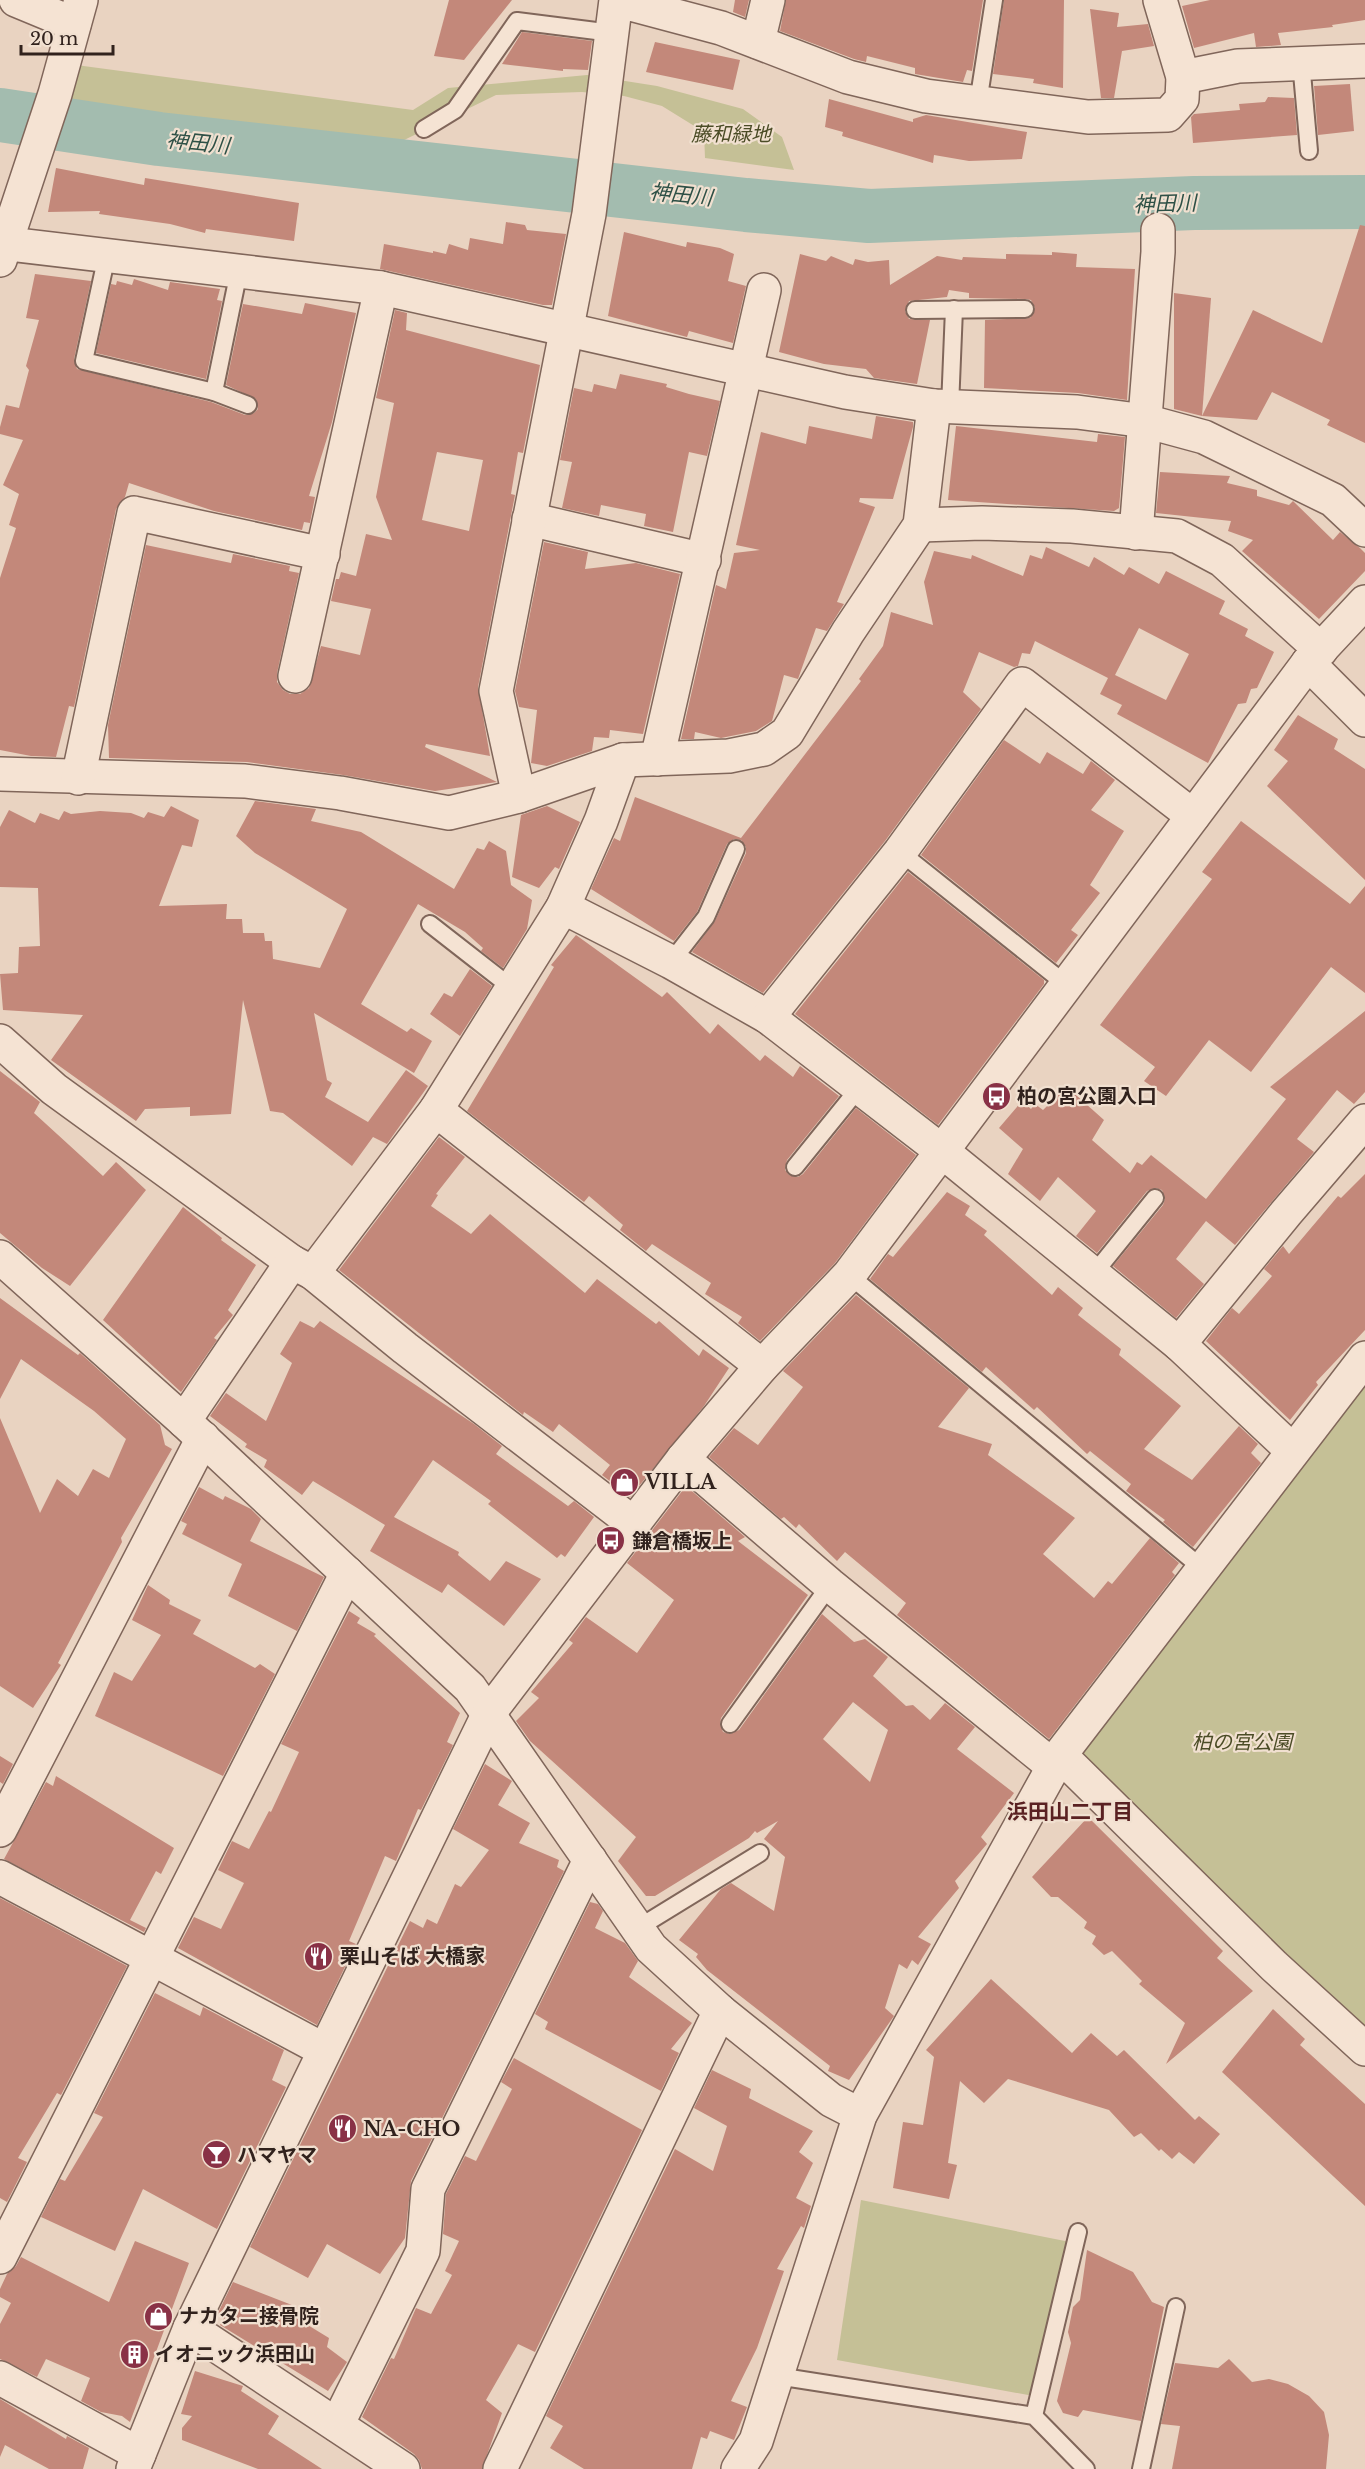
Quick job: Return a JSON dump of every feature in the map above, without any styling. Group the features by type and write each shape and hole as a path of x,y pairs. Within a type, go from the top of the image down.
{"street":[{"path":"16,0 77,12 41,140 2,248 107,255 381,288 845,392 942,406 1077,412 1144,421 1204,437 1333,500 1365,530"},
{"path":"519,796 496,691 546,421 567,330 590,206 616,0 721,28 848,77 926,96 1088,117 1168,115 1182,99 1183,77 1160,0"},
{"path":"758,42 768,0"},
{"path":"1183,77 1238,66 1365,61"},
{"path":"1136,533 1158,230"},
{"path":"295,676 381,288"},
{"path":"657,759 764,290"},
{"path":"0,774 245,781 340,794 449,813 519,796 623,760 729,756 764,749 787,733 848,632 920,525 942,406"},
{"path":"78,778 134,513 323,554"},
{"path":"529,519 704,560"},
{"path":"920,525 982,523 1072,526 1177,536 1222,560 1315,656 1365,720"},
{"path":"0,2378 136,2461 190,2328 489,1713 683,1459 762,1366 849,1275 1315,656 1365,602"},
{"path":"768,1017 900,852 1022,684 1194,816"},
{"path":"0,1830 9,1790 193,1430 302,1267 436,1110 563,907 601,822 623,760"},
{"path":"563,907 671,962 768,1017 943,1152 1092,1276 1179,1344 1293,1451"},
{"path":"0,1041 54,1089 302,1267 633,1523"},
{"path":"436,1110 762,1366"},
{"path":"1179,1344 1286,1213 1365,1122"},
{"path":"2,1262 193,1430 470,1688 651,1948 720,2011 831,2100 860,2115"},
{"path":"738,2469 756,2441 860,2115 1057,1761 1365,1358"},
{"path":"683,1459 830,1584 1057,1761 1365,2049"},
{"path":"0,2257 347,1573"},
{"path":"338,2425 423,2251 428,2189 590,1860"},
{"path":"0,1877 324,2050"},
{"path":"500,2469 720,2011"},
{"path":"190,2328 403,2469"}],"lane":[{"path":"978,103 994,0"},
{"path":"424,129 455,110 517,21 612,33"},
{"path":"1301,62 1309,151"},
{"path":"107,255 84,361 214,392 249,405"},
{"path":"214,392 239,271"},
{"path":"942,406 954,309"},
{"path":"915,310 1025,309"},
{"path":"671,962 706,917 736,849"},
{"path":"900,852 1068,986"},
{"path":"430,924 512,988"},
{"path":"795,1167 859,1088"},
{"path":"1092,1276 1155,1198"},
{"path":"849,1275 1203,1569"},
{"path":"730,1724 830,1584"},
{"path":"638,1928 760,1853"},
{"path":"1034,2416 1078,2232"},
{"path":"1141,2469 1176,2307"},
{"path":"777,2376 1034,2416 1086,2469"}],"green space":[{"name":"藤和緑地","path":"76,65 413,110 448,88 587,75 657,86 743,109 782,137 794,170 705,158 704,132 662,106 624,96 582,92 496,95 396,144 64,104"},
{"name":"柏の宮公園","path":"1365,1382 1365,2035 1080,1752"},
{"path":"861,2200 1070,2242 1039,2397 837,2360"}],"building":[{"path":"449,0 512,0 464,60 434,56"},
{"path":"735,0 749,0 745,17 733,12"},
{"path":"786,0 983,0 972,71 967,70 963,82 915,74 915,68 867,56 866,62 854,59 780,31"},
{"path":"1004,0 1064,0 1063,88 1033,83 1034,79 993,74"},
{"path":"1210,0 1365,0 1365,20 1332,25 1333,27 1278,33 1281,45 1256,47 1254,33 1194,48 1182,6"},
{"path":"1090,9 1119,13 1117,27 1148,24 1154,46 1122,51 1114,98 1101,98"},
{"path":"522,32 592,41 588,70 563,69 563,71 502,64"},
{"path":"655,42 740,60 733,90 646,72"},
{"path":"1350,84 1354,131 1318,135 1314,86"},
{"path":"1268,97 1294,98 1297,135 1193,143 1191,117 1194,114 1240,110 1239,104 1265,102"},
{"path":"829,99 913,122 913,119 926,115 1027,132 1022,159 969,161 934,155 933,163 842,136 843,132 825,127"},
{"path":"56,168 144,185 145,178 299,203 294,241 206,229 205,233 170,224 99,214 100,211 48,212"},
{"path":"506,222 525,225 527,230 566,234 552,305 543,305 380,269 384,244 446,254 449,244 468,250 470,238 503,244"},
{"path":"1360,225 1365,226 1365,443 1327,425 1330,420 1272,392 1257,420 1202,416 1253,310 1322,343"},
{"path":"624,232 686,247 687,242 720,248 734,254 728,281 746,286 733,343 689,331 687,337 608,316"},
{"path":"1052,252 1077,254 1076,267 1135,269 1127,400 1078,393 984,388 985,320 1030,318 1035,308 1031,300 1025,299 969,298 969,293 949,290 947,297 909,301 905,311 909,319 930,320 917,384 874,378 866,369 824,364 779,352 800,254 826,261 831,256 853,265 855,259 868,262 889,260 890,285 937,256 962,260 963,257 1006,259 1006,254 1052,255"},
{"path":"35,274 91,281 74,359 77,369 211,402 245,415 254,413 258,409 256,399 226,385 243,304 302,314 305,303 356,313 332,422 309,496 315,497 310,523 304,522 302,530 214,511 129,483 125,497 116,509 74,707 69,706 56,757 31,756 0,750 0,578 16,528 9,525 19,494 3,485 23,440 0,434 0,427 6,405 19,408 29,370 26,366 39,320 26,318"},
{"path":"134,279 168,290 170,282 220,289 217,300 222,301 206,379 96,353 111,284 116,285 117,281 132,285"},
{"path":"1174,293 1211,298 1202,416 1174,409"},
{"path":"395,310 407,313 406,330 540,365 523,453 518,452 511,494 515,495 478,687 490,756 426,744 425,747 497,782 435,791 247,762 109,758 108,725 146,545 231,563 233,554 290,566 289,571 299,573 277,673 277,682 283,690 290,694 300,694 309,688 321,646 360,655 371,609 331,601 336,579 339,579 341,572 356,576 366,534 392,540 376,497 394,403 376,398","holes":["437,452 483,460 469,531 422,520"]},
{"path":"620,374 667,384 666,387 720,401 707,456 689,452 673,532 644,526 646,514 601,505 599,516 562,508 572,462 560,460 574,388 592,392 594,384 616,389"},
{"path":"876,416 913,422 913,427 893,499 860,498 859,502 875,507 837,602 844,604 827,631 816,628 798,679 784,675 772,721 756,731 721,738 695,732 694,739 681,739 716,585 726,589 734,553 760,550 736,545 761,432 806,444 809,426 872,439"},
{"path":"956,426 1097,442 1098,434 1125,437 1119,508 1114,511 948,500"},
{"path":"1160,472 1230,476 1227,483 1257,490 1257,496 1289,505 1293,501 1333,540 1340,532 1360,548 1365,553 1365,571 1319,619 1242,551 1253,540 1228,531 1231,521 1156,513"},
{"path":"544,542 588,552 585,569 636,563 680,574 643,734 610,730 609,738 594,737 592,751 547,766 531,763 537,710 519,707 515,691"},
{"path":"1046,547 1089,567 1094,557 1124,575 1129,567 1159,584 1166,571 1225,601 1219,614 1248,629 1245,636 1274,652 1257,688 1251,689 1246,703 1238,704 1208,763 1117,714 1122,705 1100,694 1108,678 1035,641 1030,654 1022,653 1018,666 1014,667 979,652 963,692 981,709 885,841 763,993 692,952 715,921 746,853 746,847 741,840 734,839 727,844 697,912 674,941 591,889 614,838 620,841 635,797 741,838 861,681 859,679 883,646 891,612 933,625 924,582 934,551 971,559 972,555 1023,576 1030,555 1042,559","holes":["1139,628 1189,654 1166,700 1115,675"]},
{"path":"1298,715 1338,739 1334,749 1365,769 1365,880 1267,786 1288,761 1274,750"},
{"path":"1004,740 1040,764 1047,752 1083,774 1091,761 1115,780 1091,810 1124,831 1090,885 1100,893 1071,930 1078,935 1056,963 921,855"},
{"path":"255,801 316,809 311,821 361,832 454,889 477,848 484,850 489,841 506,851 511,885 532,900 527,929 503,968 481,951 483,948 465,932 418,904 361,1004 407,1032 411,1028 432,1041 414,1073 314,1013 327,1080 332,1083 325,1097 368,1122 406,1070 428,1086 387,1144 373,1137 352,1166 283,1113 270,1111 243,1000 231,1114 190,1116 190,1107 145,1109 136,1121 51,1060 83,1015 3,1010 0,974 18,973 19,947 40,946 38,888 0,887 0,827 9,810 35,823 40,813 59,820 64,811 71,814 100,811 131,813 144,818 148,812 164,817 171,806 199,820 192,847 182,845 159,906 227,904 226,919 242,919 243,933 264,933 265,941 272,941 273,959 320,968 347,909 255,853 236,836"},
{"path":"547,806 580,822 559,869 555,867 539,888 512,877 521,815"},
{"path":"1241,821 1350,904 1365,886 1365,993 1331,967 1251,1072 1209,1040 1166,1096 1144,1081 1155,1067 1100,1025 1212,879 1202,872"},
{"path":"908,872 1044,980 1044,984 938,1125 795,1014"},
{"path":"576,935 662,997 667,992 710,1034 718,1024 760,1061 765,1055 793,1077 800,1066 839,1096 787,1160 785,1170 789,1175 798,1177 803,1174 856,1108 916,1155 835,1263 760,1341 738,1323 742,1317 705,1294 711,1283 652,1244 646,1251 620,1230 623,1225 589,1196 584,1202 467,1111 554,967 551,965"},
{"path":"470,969 492,986 460,1036 430,1014 444,993 452,997"},
{"path":"1365,1011 1365,1092 1354,1104 1337,1090 1297,1139 1314,1152 1235,1245 1206,1221 1176,1259 1204,1284 1176,1318 1113,1266 1163,1205 1165,1199 1162,1190 1156,1188 1147,1191 1097,1253 1076,1236 1096,1211 1058,1177 1040,1201 1008,1174 1023,1149 999,1128 1022,1101 1031,1109 1035,1104 1043,1110 1067,1087 1104,1120 1092,1140 1130,1173 1137,1162 1142,1165 1151,1155 1206,1199 1286,1099 1270,1087"},
{"path":"0,1071 40,1102 34,1113 103,1176 116,1162 146,1190 70,1286 42,1268 0,1233"},
{"path":"439,1137 465,1157 436,1194 438,1195 431,1206 471,1234 490,1214 585,1293 597,1279 656,1324 659,1321 699,1356 703,1349 729,1368 704,1406 630,1497 602,1475 610,1465 559,1424 553,1432 524,1412 523,1415 339,1270"},
{"path":"1365,1174 1365,1330 1316,1382 1318,1385 1290,1420 1206,1341 1232,1308 1239,1314 1272,1276 1264,1269 1283,1246 1289,1254 1338,1196 1341,1198"},
{"path":"947,1192 970,1206 965,1215 987,1231 984,1235 1052,1295 1058,1287 1083,1308 1078,1315 1121,1349 1119,1355 1181,1406 1144,1449 1192,1480 1239,1426 1258,1444 1251,1453 1261,1463 1193,1547 1163,1522 1165,1520 1126,1491 1131,1484 1090,1451 1087,1454 1037,1407 1034,1410 986,1367 982,1372 870,1279 888,1254 893,1257"},
{"path":"183,1207 222,1238 221,1240 256,1265 228,1310 233,1315 214,1338 217,1340 181,1392 103,1320"},
{"path":"856,1295 969,1388 938,1427 992,1444 988,1455 1075,1518 1043,1554 1094,1598 1108,1581 1112,1584 1150,1538 1179,1563 1172,1572 1175,1575 1049,1739 897,1615 906,1603 845,1552 837,1561 799,1524 796,1528 784,1517 781,1519 709,1457 734,1428 758,1445 803,1387 783,1371"},
{"path":"0,1298 78,1355 80,1353 160,1425 165,1445 172,1449 121,1538 122,1542 58,1663 61,1665 33,1708 0,1686 0,1418 40,1513 57,1479 78,1496 93,1469 109,1478 126,1439 94,1411 21,1359 0,1399"},
{"path":"300,1321 314,1328 320,1321 474,1424 502,1446 496,1454 568,1506 574,1501 594,1517 565,1557 561,1554 557,1558 488,1504 491,1501 433,1460 394,1517 459,1552 458,1555 490,1581 506,1561 541,1579 504,1626 448,1584 442,1593 370,1551 385,1525 313,1481 302,1495 264,1467 267,1460 245,1447 247,1444 210,1416 226,1393 266,1421 292,1363 280,1354"},
{"path":"686,1486 745,1537 738,1541 808,1595 721,1718 720,1724 723,1732 730,1734 739,1730 822,1614 854,1642 865,1639 888,1657 873,1676 906,1706 913,1705 930,1720 945,1703 975,1727 957,1749 1014,1793 981,1837 987,1844 955,1881 959,1888 918,1937 931,1944 918,1965 912,1960 907,1969 899,1964 885,2008 894,2016 849,2080 828,2071 830,2066 707,1970 696,1957 698,1954 679,1940 721,1889 731,1883 774,1911 785,1857 764,1839 778,1821 757,1833 755,1831 749,1838 655,1896 646,1896 618,1861 636,1837 530,1741 516,1721 539,1698 531,1692 573,1643 569,1640 586,1617 637,1653 674,1600 627,1563","holes":["853,1702 888,1730 870,1782 823,1739"]},
{"path":"199,1487 223,1500 225,1496 251,1509 261,1519 250,1541 324,1577 297,1631 228,1596 242,1564 182,1534 187,1524 181,1521"},
{"path":"148,1585 170,1600 169,1604 201,1620 193,1634 255,1668 260,1664 275,1674 223,1776 95,1716 114,1672 132,1681 161,1635 132,1620"},
{"path":"349,1611 360,1618 357,1623 376,1634 374,1636 460,1713 447,1742 453,1745 421,1810 418,1809 396,1861 385,1856 349,1941 356,1944 317,2025 178,1948 194,1917 221,1929 244,1883 218,1870 232,1841 249,1849 269,1811 271,1812 299,1752 281,1744"},
{"path":"0,1756 13,1764 3,1784 0,1782"},
{"path":"485,1764 512,1781 498,1805 530,1823 519,1843 559,1860 557,1867 564,1871 411,2181 405,2238 380,2274 327,2244 308,2278 250,2247 410,1921 423,1928 427,1919 437,1924 455,1884 461,1887 489,1850 453,1829"},
{"path":"56,1776 174,1848 161,1874 156,1871 130,1920 146,1928 144,1932 4,1859 46,1782 53,1786"},
{"path":"1088,1817 1223,1951 1217,1958 1253,1991 1166,2064 1185,2023 1139,1984 1142,1981 1112,1951 1104,1955 1092,1944 1096,1936 1084,1928 1087,1922 1058,1897 1051,1897 1032,1877"},
{"path":"0,1898 127,1966 61,2095 57,2093 18,2158 27,2162 7,2202 0,2198"},
{"path":"590,1902 598,1904 603,1911 595,1928 625,1943 638,1961 629,1977 692,2023 671,2049 679,2053 661,2091 545,2029 548,2022 535,2014"},
{"path":"991,1979 1072,2053 1091,2033 1117,2056 1124,2050 1195,2120 1199,2116 1220,2134 1194,2164 1179,2152 1172,2159 1161,2149 1159,2151 1141,2133 1134,2137 1109,2110 1008,2079 984,2103 960,2081 948,2163 957,2165 949,2199 893,2188 903,2122 923,2125 934,2057 926,2050"},
{"path":"155,1993 200,2016 203,2007 284,2050 272,2080 286,2087 217,2229 143,2189 115,2251 41,2217 60,2179 65,2181 103,2117 94,2113"},
{"path":"1273,2009 1305,2039 1300,2045 1365,2104 1365,2206 1222,2072"},
{"path":"514,2058 642,2130 535,2352 518,2344 486,2400 502,2413 482,2469 422,2469 414,2454 362,2417 391,2358 394,2359 416,2308 431,2314 452,2275 445,2271 459,2241 443,2234 446,2194 465,2156 476,2161 512,2089 501,2082"},
{"path":"712,2070 751,2089 749,2098 813,2131 799,2152 813,2163 796,2198 811,2206 804,2228 801,2226 777,2269 784,2271 757,2348 731,2401 747,2407 734,2440 710,2431 707,2439 701,2437 692,2469 584,2469 550,2448 563,2426 546,2416 675,2149 713,2171 727,2126 694,2108"},
{"path":"135,2241 189,2263 130,2422 122,2416 101,2412 81,2401 90,2378 46,2359 37,2377 0,2359 0,2324 11,2303 0,2297 0,2289 7,2274 16,2266 21,2257 109,2302"},
{"path":"1087,2250 1133,2272 1152,2302 1164,2307 1141,2421 1083,2410 1078,2417 1063,2413 1057,2401 1071,2343 1068,2332 1073,2307 1080,2300"},
{"path":"233,2282 297,2307 293,2316 329,2338 327,2347 347,2362 328,2391 220,2325 224,2318 217,2315"},
{"path":"1229,2359 1252,2382 1269,2379 1288,2384 1309,2396 1324,2412 1329,2435 1326,2469 1172,2469 1180,2426 1161,2424 1175,2363 1218,2368"},
{"path":"195,2371 243,2386 241,2391 279,2416 268,2434 322,2469 258,2469 182,2440 182,2428 192,2416 181,2414"},
{"path":"0,2399 66,2439 67,2436 89,2448 83,2469 49,2469 5,2445 0,2457"}],"waterway":[{"name":"神田川","path":"0,115 159,139 746,205 869,216 1194,203 1365,202"}],"place":[{"name":"柏の宮公園入口","path":"996,1096"},
{"name":"VILLA","path":"624,1482"},
{"name":"鎌倉橋坂上","path":"611,1541"},
{"name":"栗山そば 大橋家","path":"319,1956"},
{"name":"NA-CHO","path":"342,2129"},
{"name":"ハマヤマ","path":"216,2155"},
{"name":"ナカタニ接骨院","path":"158,2316"},
{"name":"イオニック浜田山","path":"134,2354"}],"district":[{"name":"浜田山二丁目","path":"1070,1812"}]}
